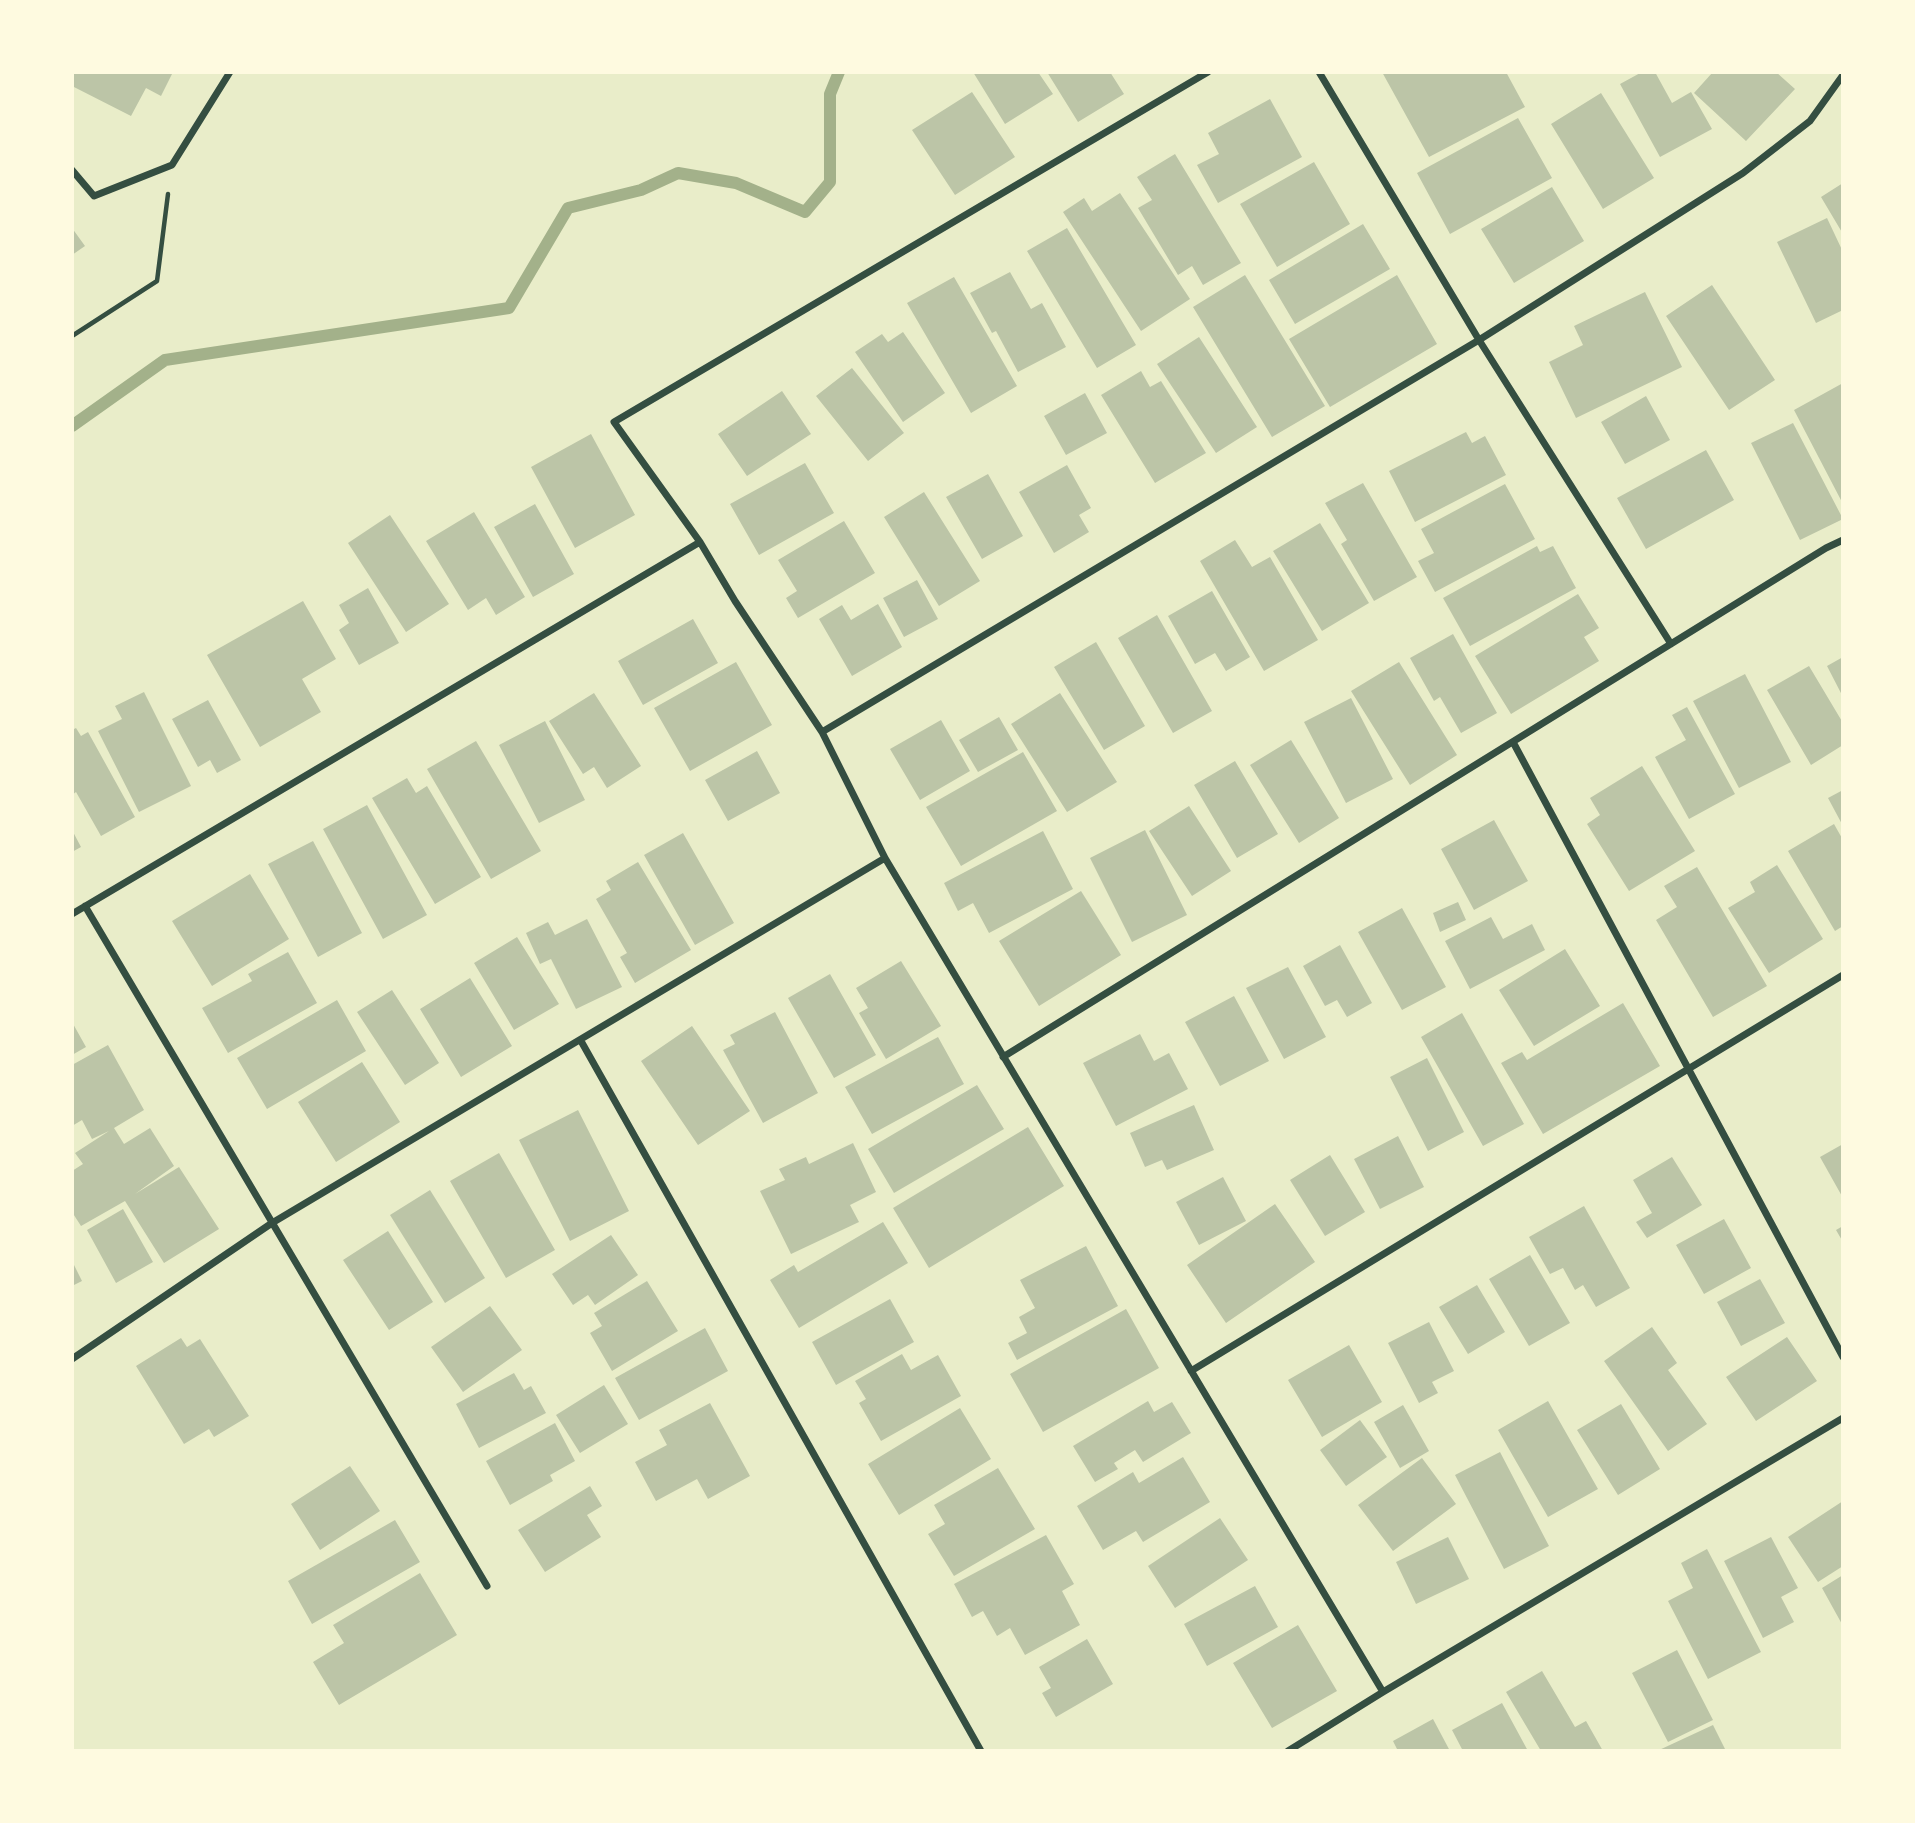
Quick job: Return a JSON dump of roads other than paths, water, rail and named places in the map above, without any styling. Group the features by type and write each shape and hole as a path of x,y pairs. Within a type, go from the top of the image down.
{"street":[{"path":"72,170 94,196 172,165 230,72"},
{"path":"1208,72 614,422 700,542 735,601 822,732 885,858 1384,1692"},
{"path":"1319,72 1479,340 1671,644"},
{"path":"822,732 1479,340 1744,173 1810,121 1843,75"},
{"path":"1003,1057 1843,540"},
{"path":"72,914 700,542"},
{"path":"1513,742 1843,1357"},
{"path":"72,1359 272,1223 885,858"},
{"path":"85,906 487,1586"},
{"path":"1191,1371 1843,975"},
{"path":"581,1041 981,1751"},
{"path":"1289,1751 1843,1418"}],"waterway":[{"path":"72,426 165,360 509,308 568,208 641,190 678,173 736,183 805,212 830,182 830,94 839,72"}]}
